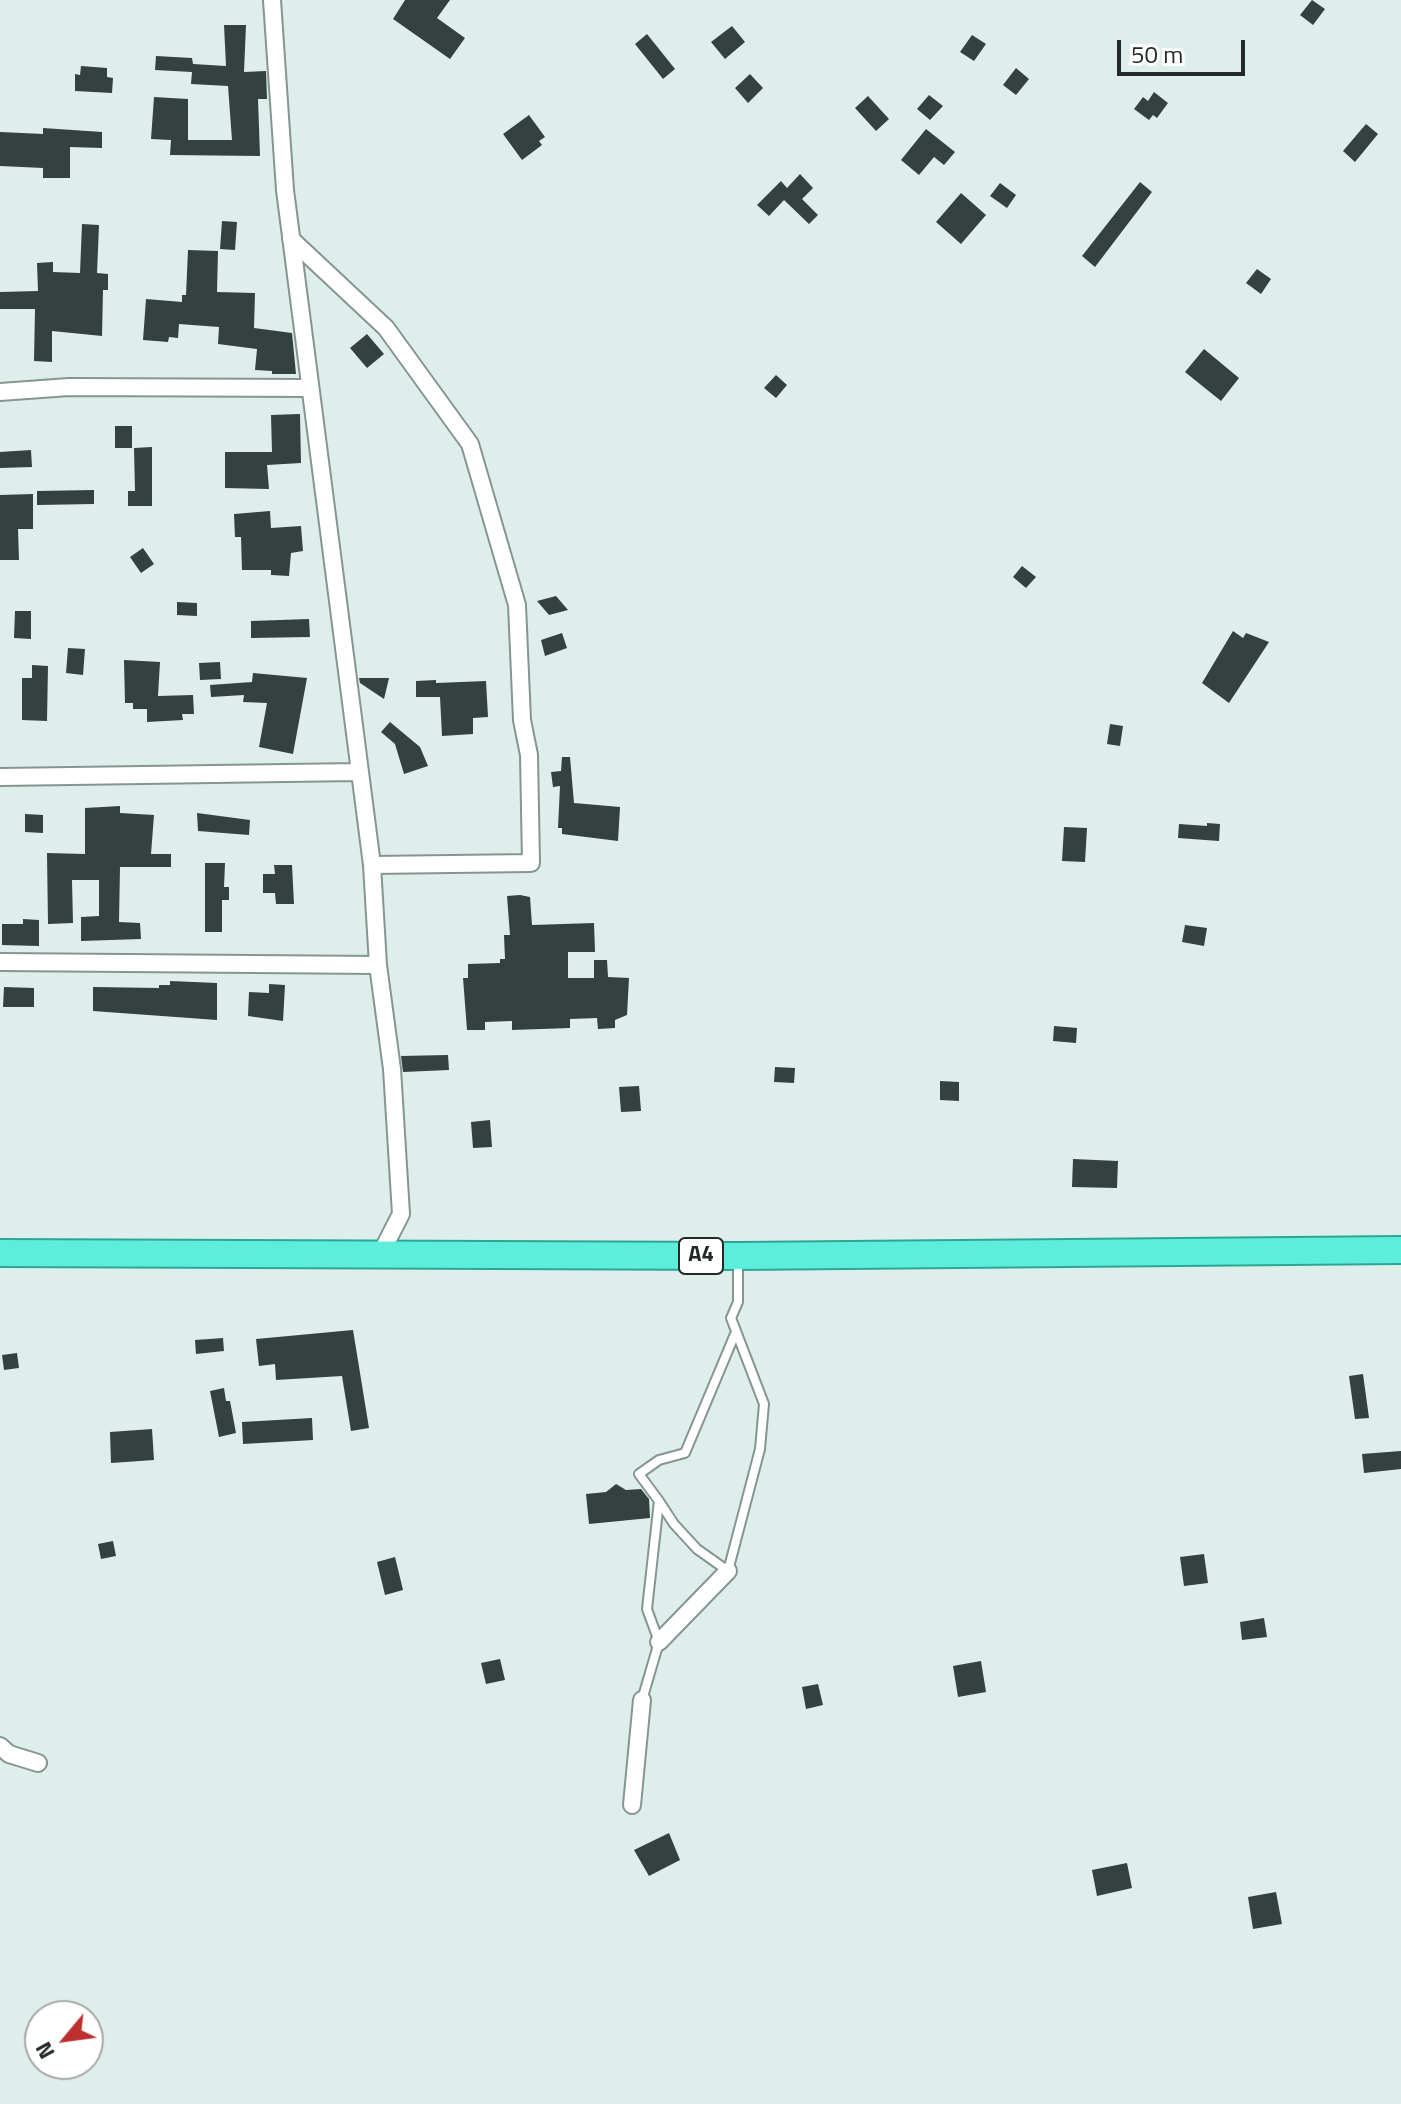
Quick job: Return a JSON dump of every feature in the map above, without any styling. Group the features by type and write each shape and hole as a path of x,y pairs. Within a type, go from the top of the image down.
{"highway":[{"name":"A4","path":"0,1253 738,1256 1401,1250"}],"street":[{"path":"272,0 291,239 357,772 372,865 378,965 392,1069 401,1214 380,1255"},
{"path":"291,239 386,328 470,444 517,605 522,720 529,755 531,863 372,865"},
{"path":"0,392 69,387 310,388"},
{"path":"0,777 357,772"},
{"path":"0,962 378,965"},
{"path":"659,1642 728,1571"},
{"path":"632,1805 642,1700"},
{"path":"0,1746 9,1754 38,1763"}],"lane":[{"path":"735,1334 685,1453 659,1460 639,1474 674,1524 697,1549 728,1571 760,1449 764,1404 731,1318 738,1302 738,1256"},
{"path":"642,1700 659,1642 647,1609 659,1501"}],"building":[{"path":"405,0 450,0 437,18 465,38 450,59 393,19"},
{"path":"1312,0 1325,9 1313,25 1300,15"},
{"path":"224,25 246,25 244,72 266,71 267,99 258,99 260,156 170,155 171,140 151,139 154,97 188,99 188,140 232,140 228,86 191,84 192,72 155,70 156,56 192,58 193,64 226,66"},
{"path":"732,26 745,42 725,59 711,42"},
{"path":"647,34 675,69 663,79 635,44"},
{"path":"972,35 986,44 974,61 960,52"},
{"path":"81,66 107,68 107,77 113,78 112,93 75,91 75,74 80,75"},
{"path":"1016,68 1029,79 1016,95 1003,85"},
{"path":"750,74 763,88 748,103 735,88"},
{"path":"1154,92 1168,103 1157,118 1153,115 1149,120 1134,109 1143,97 1148,101"},
{"path":"929,95 943,106 930,120 917,109"},
{"path":"868,96 889,119 876,131 855,108"},
{"path":"529,115 545,137 539,141 542,145 522,160 503,134"},
{"path":"1366,124 1378,134 1355,162 1343,151"},
{"path":"43,128 102,132 102,148 70,147 70,178 43,178 43,168 0,166 0,132 43,134"},
{"path":"926,129 955,152 944,165 934,157 919,175 901,160"},
{"path":"800,174 813,188 802,199 818,215 809,224 784,200 769,216 757,205 781,181 787,188"},
{"path":"1140,182 1152,192 1095,267 1082,256"},
{"path":"1000,183 1016,195 1007,208 990,196"},
{"path":"961,193 986,215 961,244 936,222"},
{"path":"222,221 237,222 235,250 220,249"},
{"path":"82,224 99,225 97,273 108,274 108,290 103,290 102,336 52,331 52,362 34,361 35,309 0,309 0,292 38,291 37,263 53,262 53,272 80,273"},
{"path":"188,250 218,251 217,292 255,293 254,328 292,333 296,374 255,370 257,349 218,344 219,327 179,324 178,338 169,337 168,342 143,340 146,299 182,302 182,295 186,295"},
{"path":"1257,269 1271,279 1261,294 1246,283"},
{"path":"367,334 384,354 367,368 350,348"},
{"path":"1204,349 1239,378 1221,401 1185,372"},
{"path":"776,375 787,385 776,398 764,388"},
{"path":"300,414 301,463 267,465 269,489 225,488 225,452 272,452 271,415"},
{"path":"115,426 132,426 132,448 115,448"},
{"path":"152,447 152,506 128,506 128,491 135,491 134,448"},
{"path":"31,450 32,467 0,468 0,452"},
{"path":"94,490 94,504 37,505 37,491"},
{"path":"33,494 33,529 18,529 19,560 0,560 0,495"},
{"path":"270,511 271,528 301,526 303,551 291,553 289,576 271,575 271,570 242,570 241,537 235,537 234,514"},
{"path":"143,548 154,564 141,573 130,557"},
{"path":"1022,566 1036,577 1026,588 1013,577"},
{"path":"556,596 568,610 549,615 537,601"},
{"path":"177,602 197,603 197,616 177,615"},
{"path":"15,611 31,611 31,639 14,638"},
{"path":"309,619 310,637 251,638 251,621"},
{"path":"1233,631 1243,638 1246,633 1269,642 1229,703 1202,683"},
{"path":"562,633 567,648 545,656 541,640"},
{"path":"68,648 85,649 83,675 66,673"},
{"path":"124,660 160,662 158,696 193,695 194,714 182,714 183,720 147,722 147,709 133,709 133,703 125,703"},
{"path":"220,662 221,679 200,680 199,663"},
{"path":"32,665 48,666 47,721 22,720 22,678 32,678"},
{"path":"253,673 307,678 293,754 259,747 267,703 243,702 244,695 211,697 210,685 252,682"},
{"path":"359,678 389,678 384,699 360,683"},
{"path":"436,680 436,683 486,681 488,717 473,718 473,734 442,736 440,697 416,697 416,681"},
{"path":"390,722 420,747 428,766 404,774 395,744 381,732"},
{"path":"1110,724 1123,726 1120,746 1107,744"},
{"path":"562,757 570,757 574,803 620,807 618,841 562,834 562,828 558,828 560,786 553,787 551,772 561,771"},
{"path":"120,806 120,813 154,815 151,854 171,854 171,867 120,867 119,922 140,923 141,939 81,941 81,917 99,916 99,880 72,880 73,923 48,924 47,853 85,854 85,808"},
{"path":"197,813 250,820 249,835 198,831"},
{"path":"25,814 43,815 43,833 25,832"},
{"path":"1207,823 1220,824 1219,841 1178,838 1179,824 1207,826"},
{"path":"1064,827 1087,828 1085,862 1062,861"},
{"path":"205,863 225,863 224,887 229,887 229,900 222,900 222,932 205,932"},
{"path":"274,865 292,865 294,904 276,904 275,893 263,893 263,874 275,874"},
{"path":"507,896 530,897 532,925 594,923 595,952 568,952 568,978 594,978 594,960 607,960 608,977 629,978 627,1015 615,1020 615,1028 598,1029 597,1018 570,1019 570,1028 512,1030 512,1021 485,1022 485,1030 467,1030 463,978 468,978 468,964 500,963 500,959 505,959 504,935 510,935"},
{"path":"23,919 39,920 39,946 2,945 2,924 23,924"},
{"path":"1185,925 1207,928 1204,946 1182,942"},
{"path":"170,981 217,983 217,1020 93,1011 93,987 159,988 159,985 170,985"},
{"path":"269,984 285,985 283,1021 248,1016 249,992 269,993"},
{"path":"4,987 34,988 34,1007 3,1007"},
{"path":"1054,1026 1077,1028 1076,1043 1053,1041"},
{"path":"448,1055 449,1070 403,1072 401,1056"},
{"path":"775,1067 795,1068 794,1083 774,1082"},
{"path":"940,1081 959,1082 959,1101 940,1100"},
{"path":"639,1086 641,1111 621,1112 619,1087"},
{"path":"490,1120 492,1147 473,1148 471,1122"},
{"path":"1073,1159 1118,1161 1117,1188 1072,1187"},
{"path":"353,1330 369,1428 351,1431 342,1376 276,1380 275,1364 259,1366 256,1339"},
{"path":"223,1338 224,1351 196,1354 195,1340"},
{"path":"17,1353 19,1368 4,1370 2,1355"},
{"path":"1363,1374 1369,1418 1355,1419 1349,1376"},
{"path":"224,1388 226,1401 230,1401 236,1433 219,1437 210,1391"},
{"path":"312,1418 313,1440 243,1444 242,1422"},
{"path":"152,1429 154,1460 111,1463 110,1432"},
{"path":"1401,1451 1401,1469 1364,1473 1362,1454"},
{"path":"616,1484 626,1490 641,1489 649,1499 650,1518 589,1524 586,1494 606,1492"},
{"path":"113,1541 116,1556 101,1559 98,1544"},
{"path":"1204,1554 1208,1583 1184,1586 1180,1557"},
{"path":"395,1557 403,1590 385,1595 377,1562"},
{"path":"1264,1618 1267,1637 1242,1640 1240,1622"},
{"path":"500,1659 505,1680 486,1684 481,1663"},
{"path":"981,1661 986,1692 958,1697 953,1666"},
{"path":"818,1684 823,1705 806,1709 802,1687"},
{"path":"669,1833 680,1860 649,1876 634,1850"},
{"path":"1127,1863 1132,1888 1097,1896 1092,1870"},
{"path":"1276,1892 1282,1924 1253,1929 1248,1897"}]}
